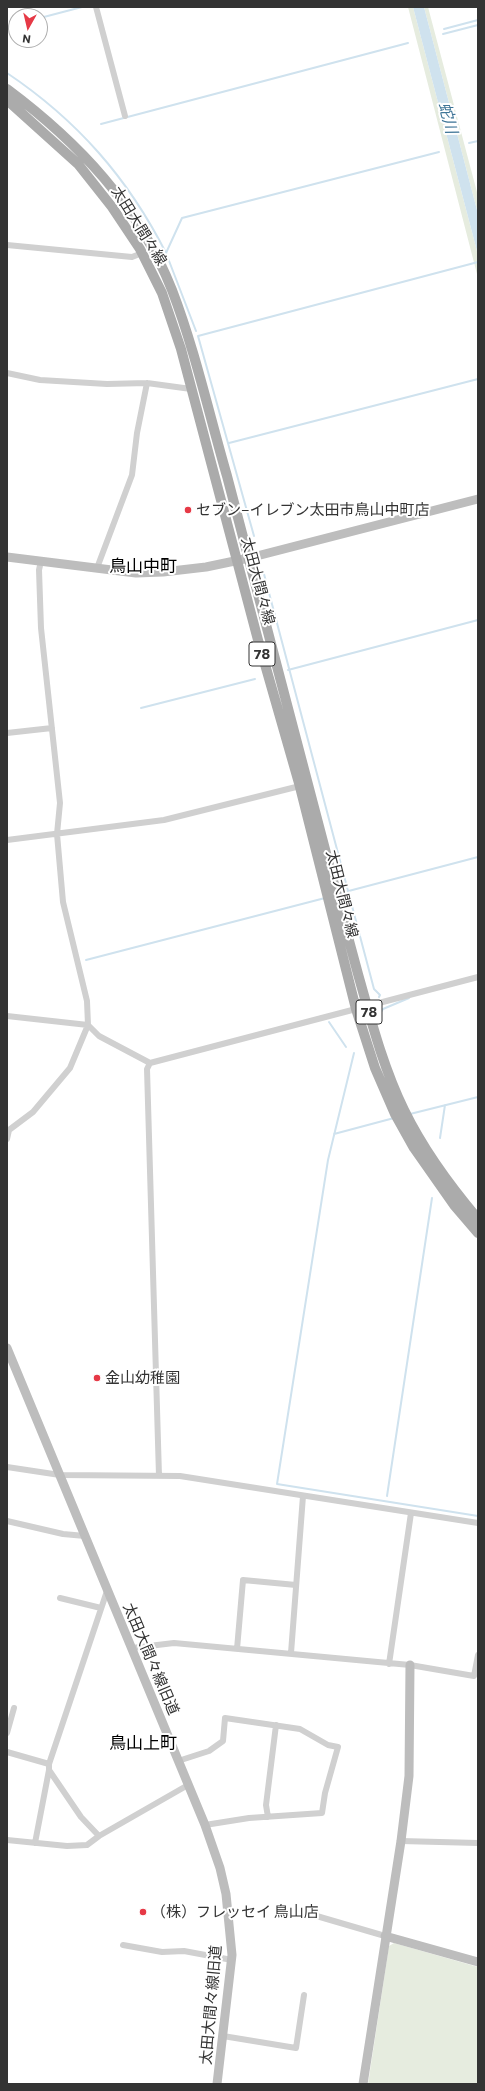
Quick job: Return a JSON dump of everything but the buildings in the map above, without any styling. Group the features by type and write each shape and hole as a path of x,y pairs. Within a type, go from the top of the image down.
{"main road":[{"name":"太田大間々線","path":"7,89 43,116 82,152 121,199 146,239 170,287 188,335 249,558 307,784 367,1007 385,1067 405,1112 441,1170 478,1219"},
{"name":"太田大間々線","path":"7,100 78,164 112,207 142,253 162,293 181,349 237,560 300,786 356,1010 375,1068 395,1114 432,1175 454,1205 478,1233"}],"street":[{"path":"96,7 125,116"},
{"path":"7,245 132,257 142,253"},
{"path":"7,373 40,380 107,384 147,383 191,389"},
{"path":"97,568 132,475 137,434 147,383"},
{"path":"7,557 136,573 163,572 249,558 478,499"},
{"path":"7,1139 8,1129 33,1112 66,1074 88,1025 87,1001 62,902 56,834 60,803 41,628 39,570 41,561"},
{"path":"7,733 52,728"},
{"path":"7,840 164,820 300,786"},
{"path":"159,1476 146,1069 150,1063 478,977"},
{"path":"7,1016 88,1025 99,1036 150,1063"},
{"name":"太田大間々線旧道","path":"7,1348 205,1825 220,1868 226,1894 232,1960 217,2084"},
{"path":"7,1467 60,1475 180,1476 478,1523"},
{"path":"291,1653 303,1496"},
{"path":"389,1664 411,1513"},
{"path":"7,1521 63,1534 85,1536"},
{"path":"237,1649 243,1580 296,1585"},
{"path":"35,1843 49,1767 107,1591"},
{"path":"60,1598 101,1608"},
{"path":"132,1648 174,1643 410,1665 474,1676 478,1655"},
{"path":"363,2084 401,1841 409,1776 410,1665"},
{"path":"7,1733 14,1708"},
{"path":"178,1761 208,1751 223,1741 225,1718 300,1729 328,1745 338,1747 325,1793 322,1813 268,1817 205,1825"},
{"path":"268,1817 266,1805 276,1725"},
{"path":"7,1752 49,1767 81,1817 99,1836"},
{"path":"7,1840 67,1846 87,1845 99,1836 188,1785"},
{"path":"401,1841 478,1843"},
{"path":"303,1912 478,1962"},
{"path":"123,1945 162,1952 184,1951 232,1960"},
{"path":"223,2036 296,2048 304,1995"}],"shaded area":[{"path":"408,7 413,7 478,255 478,278"},
{"path":"424,7 428,7 478,196 478,214"},
{"path":"394,1943 478,1967 478,2084 368,2084 389,1946"}],"water":[{"name":"蛇川","path":"413,7 424,7 478,214 478,255"}],"waterway":[{"path":"48,16 82,7"},
{"path":"444,29 478,20"},
{"path":"443,34 478,25"},
{"path":"101,124 408,43"},
{"path":"7,73 56,110 98,152 135,200 166,253"},
{"path":"469,143 478,141"},
{"path":"196,331 166,253 182,218 439,152"},
{"path":"254,536 198,336 478,262"},
{"path":"229,443 478,379"},
{"path":"264,574 374,989 380,995 379,997"},
{"path":"288,670 478,620"},
{"path":"141,708 255,679"},
{"path":"341,893 478,857"},
{"path":"86,960 325,898"},
{"path":"379,1015 383,1009 409,998"},
{"path":"329,1022 346,1047"},
{"path":"354,1053 328,1160 277,1484 478,1516"},
{"path":"410,1114 478,1097"},
{"path":"440,1138 445,1105"},
{"path":"334,1134 394,1118"},
{"path":"387,1496 432,1198"}],"place":[{"name":"セブン−イレブン太田市鳥山中町店","path":"188,510"},
{"name":"金山幼稚園","path":"97,1378"},
{"name":"（株）フレッセイ 鳥山店","path":"143,1912"}],"district":[{"name":"鳥山中町","path":"143,566"},
{"name":"鳥山上町","path":"143,1743"}]}
